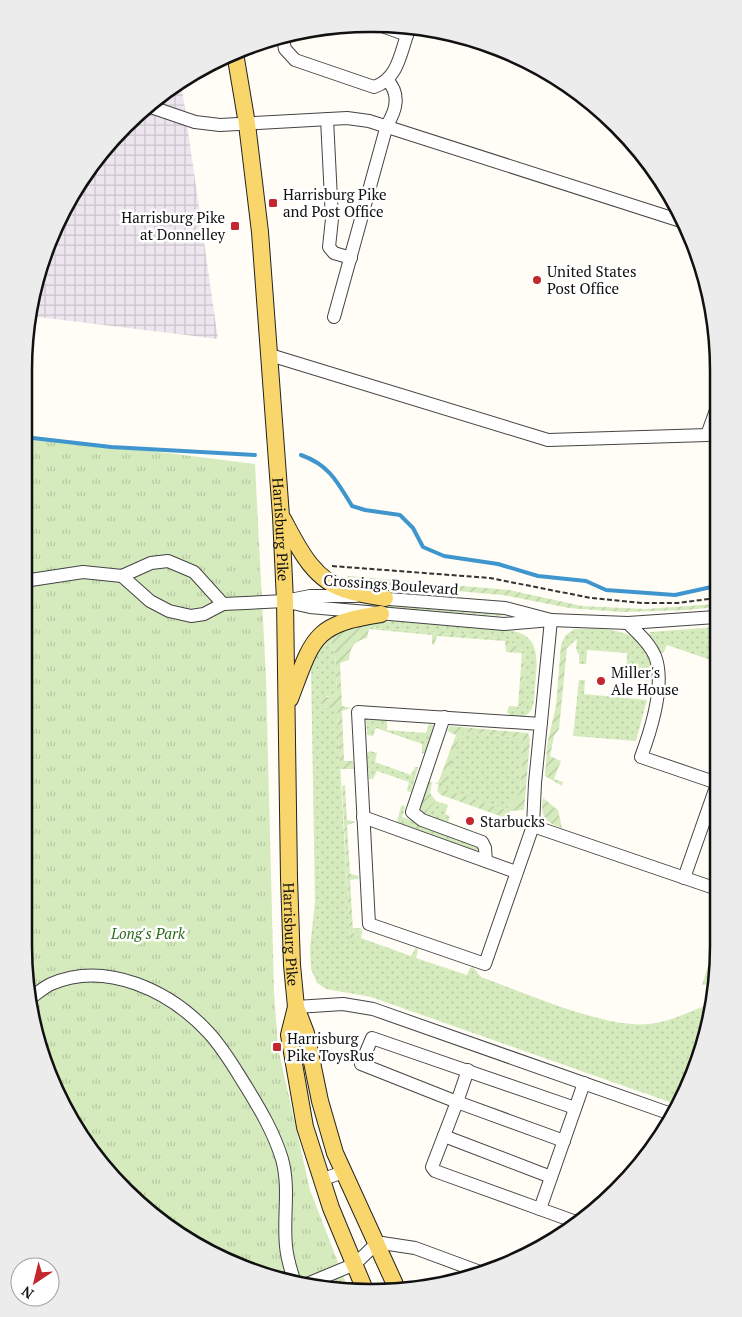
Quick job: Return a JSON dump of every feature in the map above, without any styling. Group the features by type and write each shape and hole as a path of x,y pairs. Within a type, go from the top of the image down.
{"main road":[{"name":"Harrisburg Pike","path":"236,60 247,124 270,355 282,516 289,878 292,965 296,1007 306,1033 320,1101 343,1172 395,1284"},
{"path":"282,516 302,554 317,572 330,583 383,606"},
{"path":"286,708 308,652 317,636 334,624 383,606"},
{"name":"Harrisburg Pike","path":"296,1007 289,1036 294,1074 305,1127 321,1180 363,1284"}],"street":[{"path":"284,44 285,49 295,60 374,87 387,80 396,70 408,34"},
{"path":"334,317 387,125 394,114 396,102 392,85 387,80"},
{"path":"157,109 195,122 220,125 327,119 358,119 387,125 673,217"},
{"path":"327,119 332,219 329,247 334,253 351,258"},
{"path":"270,355 548,440 707,434 710,426"},
{"path":"32,580 83,572 122,576 151,563 168,562 177,564 200,577 223,604 197,616 181,614 150,601 122,576"},
{"name":"Crossings Boulevard","path":"223,604 285,601 310,596 504,624 551,620 628,624 710,617"},
{"path":"541,724 358,712 369,924 485,964 533,826 551,620"},
{"path":"628,624 646,641 656,659 658,676 655,710 641,756 710,781"},
{"path":"444,717 412,810 416,817 482,842 486,861"},
{"path":"684,878 710,804"},
{"path":"363,817 516,872"},
{"path":"533,826 710,887"},
{"path":"36,994 50,984 72,978 102,976 118,978 164,996 180,1006 208,1031 222,1047 264,1115 275,1138 285,1174 286,1246 294,1275"},
{"path":"296,1007 342,1004 373,1009 666,1112"},
{"path":"564,1141 361,1064 372,1038 575,1108"},
{"path":"468,1070 432,1167 435,1171 570,1220"},
{"path":"540,1209 584,1083"},
{"path":"444,1136 551,1176"},
{"path":"321,1180 343,1172"},
{"path":"316,1280 355,1264 376,1244 415,1248 472,1269"}],"path":[{"path":"330,566 367,567 490,578 591,598 642,603 678,603 710,599"}],"shaded area":[{"path":"182,91 218,339 37,317 44,283 58,241 67,221 90,183 102,165 132,132 165,102"}],"green space":[{"name":"Long's Park","path":"32,436 255,464 266,678 274,992 278,1048 310,1190 346,1284 305,1278 262,1267 221,1250 165,1215 132,1185 102,1152 67,1096 50,1055 35,990 32,946"},
{"path":"349,576 509,590 582,606 645,609 710,604 710,608 622,612 569,608 503,595 341,581"},
{"path":"330,602 502,614 503,616 330,604"},
{"path":"395,621 512,631 522,634 529,638 536,652 534,701 531,711 525,716 511,716 507,712 509,706 520,707 525,652 505,638 372,628 330,638 335,654 337,692 331,697 326,696 326,708 332,707 337,711 350,939 357,937 352,928 360,928 362,931 361,938 411,956 416,947 418,950 416,958 467,975 470,968 473,967 481,977 541,1000 611,1021 631,1024 657,1023 673,1019 704,1006 692,1055 671,1103 371,997 326,989 317,983 311,969 310,948 315,902 311,667 313,656 333,630"},
{"path":"373,625 372,628 505,638 525,652 521,707 518,706 522,653 506,652 505,641 437,636 434,645 432,644 432,635 369,629 367,638 353,645 349,660 340,663 342,706 351,708 342,711 344,761 353,761 354,769 340,769 337,711 332,708 323,707 321,703 323,697 331,697 337,692 335,654 330,638 355,627"},
{"path":"710,627 710,660 667,645 664,652 661,653 649,636 650,632"},
{"path":"574,629 618,631 637,640 644,647 649,657 648,685 645,685 645,680 626,679 627,653 587,650 586,664 579,664 579,655 576,649 577,639 567,648 561,645 565,636"},
{"path":"561,645 567,648 559,729 554,736 550,756 561,761 554,779 563,782 562,786 545,776 547,745 556,706"},
{"path":"579,680 585,680 584,694 647,700 636,741 573,736"},
{"path":"366,718 387,720 387,730 426,733 429,724 434,725 425,752 422,754 422,744 376,728 373,736 367,735"},
{"path":"450,726 528,733 530,739 524,810 510,811 506,818 441,795 437,791 439,785 433,782 438,783 456,735 447,731","holes":["463,732 523,738 520,792 506,810 444,789 455,748"]},
{"path":"463,732 523,738 520,792 506,810 443,789 455,747"},
{"path":"370,751 377,753 375,762 411,775 415,767 418,767 411,792 407,791 409,782 377,771 373,779 369,779 367,753"},
{"path":"429,782 432,782 430,793 436,801 423,816 420,807"},
{"path":"345,785 347,820 356,822 347,825 350,874 359,876 358,879 350,880 353,931 359,939 355,942 350,939 342,786"},
{"path":"543,798 558,810 562,828 547,821 545,818 542,809"},
{"path":"436,801 448,805 445,814 450,816 448,822 470,830 469,833 423,816"},
{"path":"404,805 402,817 478,843 479,850 397,822 401,806"},
{"path":"709,962 707,985 702,985"}],"waterway":[{"path":"32,438 111,447 255,455"},
{"path":"301,455 311,459 325,469 337,482 352,506 365,510 400,515 413,528 423,547 444,556 498,564 538,576 586,581 606,590 675,595 710,587"}],"place":[{"name":"Harrisburg Pike and Post Office","path":"273,203"},
{"name":"Harrisburg Pike at Donnelley","path":"235,226"},
{"name":"United States Post Office","path":"537,280"},
{"name":"Miller's Ale House","path":"601,681"},
{"name":"Starbucks","path":"470,821"},
{"name":"Harrisburg Pike ToysRus","path":"277,1047"}]}
